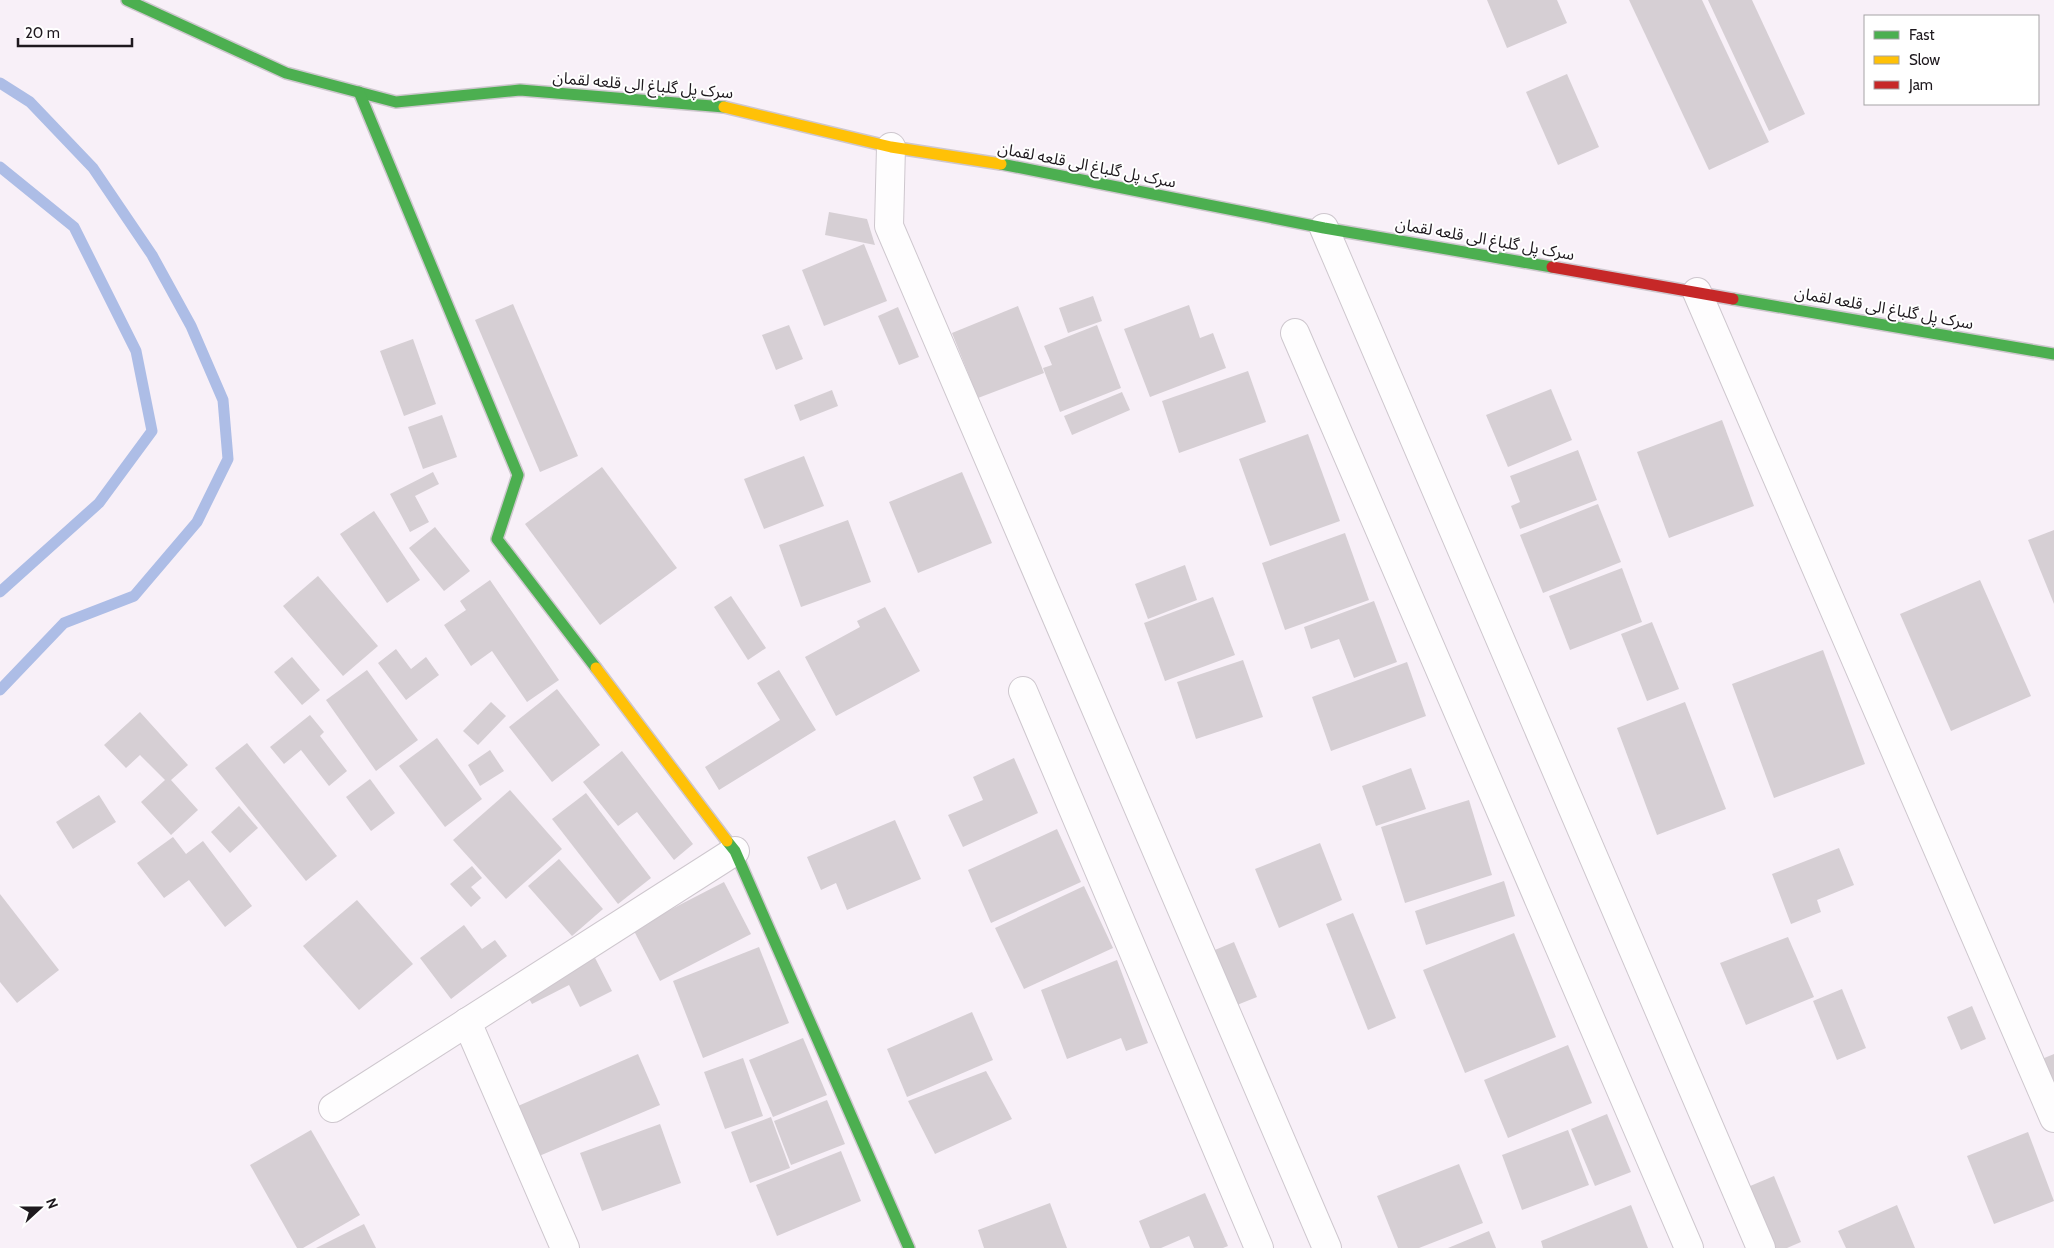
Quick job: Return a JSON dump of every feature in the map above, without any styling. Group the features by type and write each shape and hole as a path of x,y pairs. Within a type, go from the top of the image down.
{"street":[{"name":"سرک پل گلباغ الی قلعه لقمان","path":"127,0 286,73 396,102 520,90 725,107 891,147 1011,166 1324,228 2054,354"},
{"path":"359,92 518,475 497,539 734,851 910,1248"},
{"path":"891,147 889,226 1327,1248"},
{"path":"1324,228 1761,1248"},
{"path":"1697,292 2054,1118"},
{"path":"1296,333 1689,1248"},
{"path":"1023,691 1259,1248"},
{"path":"333,1108 734,851"},
{"path":"467,1022 565,1248"}],"building":[{"path":"1487,0 1557,0 1567,23 1507,48"},
{"path":"1629,0 1702,0 1769,142 1709,170"},
{"path":"1708,0 1752,0 1805,114 1769,131"},
{"path":"1567,74 1599,147 1558,165 1526,92"},
{"path":"829,212 867,219 875,245 825,235"},
{"path":"864,244 887,301 824,326 802,270"},
{"path":"1093,296 1102,321 1068,333 1059,308"},
{"path":"513,304 578,456 540,472 475,320"},
{"path":"1189,305 1200,338 1213,333 1226,368 1150,397 1124,329"},
{"path":"1018,306 1044,373 978,398 952,333"},
{"path":"898,307 919,357 899,365 878,316"},
{"path":"789,325 803,359 776,370 762,335"},
{"path":"1097,325 1121,388 1060,412 1043,368 1052,365 1044,346"},
{"path":"413,339 436,404 404,416 380,351"},
{"path":"1248,371 1266,422 1179,453 1162,401"},
{"path":"1551,389 1572,440 1508,467 1486,415"},
{"path":"832,390 838,406 800,421 794,405"},
{"path":"1122,392 1130,410 1072,435 1064,416"},
{"path":"442,415 457,457 423,469 408,427"},
{"path":"1722,420 1754,506 1669,538 1637,452"},
{"path":"1308,434 1340,521 1270,546 1239,459"},
{"path":"1578,450 1597,500 1520,529 1511,506 1520,502 1510,476"},
{"path":"804,456 824,506 764,529 744,479"},
{"path":"602,467 677,568 600,625 525,524"},
{"path":"433,472 439,484 415,496 429,522 410,532 390,494"},
{"path":"962,472 992,543 918,573 889,502"},
{"path":"1598,504 1621,562 1543,593 1520,535"},
{"path":"374,511 420,580 387,603 340,534"},
{"path":"848,520 871,582 801,607 779,545"},
{"path":"435,527 470,571 444,591 409,548"},
{"path":"2054,530 2054,604 2028,540"},
{"path":"1345,533 1369,600 1285,630 1262,563"},
{"path":"1185,565 1197,600 1148,619 1135,584"},
{"path":"1622,568 1642,622 1570,650 1549,596"},
{"path":"318,576 378,646 343,676 283,606"},
{"path":"490,580 559,680 527,702 492,651 471,666 444,625 466,610 460,601"},
{"path":"1980,580 2031,696 1951,731 1900,614"},
{"path":"731,596 766,648 748,660 714,607"},
{"path":"1213,597 1235,655 1165,681 1144,623"},
{"path":"1374,601 1397,662 1354,678 1339,639 1311,649 1304,627"},
{"path":"885,607 920,671 836,716 805,657 860,627 857,621"},
{"path":"1652,622 1679,689 1647,701 1621,634"},
{"path":"396,649 411,669 426,657 439,675 406,700 378,663"},
{"path":"1823,650 1865,764 1774,798 1732,684"},
{"path":"292,657 320,690 302,705 274,672"},
{"path":"1243,660 1263,717 1196,739 1177,682"},
{"path":"1407,662 1426,716 1331,751 1312,697"},
{"path":"367,670 418,740 376,771 326,700"},
{"path":"779,670 816,730 719,790 705,767 780,720 757,683"},
{"path":"557,689 600,745 552,782 509,727"},
{"path":"491,702 506,716 478,745 463,731"},
{"path":"1685,702 1726,809 1657,835 1617,728"},
{"path":"140,712 188,765 171,780 198,810 171,835 141,802 165,780 140,755 126,768 104,745"},
{"path":"310,715 324,732 320,736 347,771 329,786 301,750 284,764 270,747"},
{"path":"437,738 482,799 445,827 399,766"},
{"path":"247,743 337,856 306,881 215,768"},
{"path":"490,750 504,771 480,786 468,765"},
{"path":"622,751 693,844 674,860 637,812 618,826 583,782"},
{"path":"1014,758 1038,813 963,847 948,815 983,800 973,777"},
{"path":"1411,768 1426,809 1376,826 1362,786"},
{"path":"370,779 395,813 371,831 346,797"},
{"path":"510,790 562,849 506,899 453,840"},
{"path":"586,793 651,878 618,904 552,819"},
{"path":"99,795 116,822 73,849 56,822"},
{"path":"1469,800 1492,875 1405,903 1381,827"},
{"path":"239,806 258,828 230,853 211,832"},
{"path":"895,820 921,879 847,910 836,883 821,890 807,857"},
{"path":"1057,829 1081,882 991,923 968,870"},
{"path":"173,837 186,854 203,841 252,906 225,927 189,880 164,898 137,863"},
{"path":"1320,843 1342,900 1279,928 1255,869"},
{"path":"1839,848 1854,885 1817,900 1821,912 1791,924 1772,874"},
{"path":"559,859 603,909 572,936 528,886"},
{"path":"472,866 482,878 471,887 481,898 471,907 450,884"},
{"path":"1504,881 1515,916 1426,945 1415,911"},
{"path":"724,882 751,934 660,981 633,929"},
{"path":"1084,886 1113,948 1024,989 995,928"},
{"path":"0,894 59,970 17,1003 0,982"},
{"path":"357,900 413,964 359,1010 303,946"},
{"path":"1353,913 1396,1018 1368,1030 1326,924"},
{"path":"464,925 482,949 495,940 507,956 451,999 420,958"},
{"path":"1514,933 1556,1037 1465,1073 1423,970"},
{"path":"1788,937 1814,997 1746,1025 1720,963"},
{"path":"1234,942 1257,997 1232,1007 1210,952"},
{"path":"759,947 789,1023 703,1058 673,981"},
{"path":"592,952 612,991 580,1007 569,985 532,1004 523,988"},
{"path":"1117,960 1148,1043 1126,1051 1121,1038 1067,1059 1041,990"},
{"path":"1842,989 1866,1048 1837,1060 1813,1001"},
{"path":"1972,1006 1986,1039 1961,1050 1947,1017"},
{"path":"972,1012 993,1060 907,1097 887,1049"},
{"path":"803,1038 827,1095 773,1117 749,1060"},
{"path":"1568,1045 1592,1103 1508,1138 1484,1080"},
{"path":"638,1054 660,1105 532,1159 511,1109"},
{"path":"2054,1054 2054,1103 2037,1061"},
{"path":"743,1058 763,1116 725,1129 704,1072"},
{"path":"986,1071 1012,1119 935,1154 908,1101"},
{"path":"827,1100 845,1144 791,1165 774,1121"},
{"path":"1607,1114 1631,1172 1595,1186 1571,1129"},
{"path":"771,1117 790,1168 750,1183 731,1132"},
{"path":"660,1124 681,1183 602,1211 580,1153"},
{"path":"311,1130 360,1215 303,1248 297,1248 250,1165"},
{"path":"1568,1130 1589,1185 1522,1210 1502,1155"},
{"path":"2028,1132 2054,1201 1994,1224 1967,1156"},
{"path":"841,1151 861,1201 777,1236 756,1185"},
{"path":"1459,1164 1483,1223 1419,1248 1398,1248 1377,1196"},
{"path":"1774,1176 1801,1242 1787,1248 1768,1248 1743,1189"},
{"path":"1205,1193 1228,1246 1223,1248 1194,1248 1189,1236 1161,1248 1150,1248 1139,1221"},
{"path":"1050,1203 1067,1248 984,1248 978,1230"},
{"path":"1631,1205 1648,1248 1543,1248 1541,1241"},
{"path":"1897,1205 1915,1248 1846,1248 1838,1231"},
{"path":"364,1224 376,1248 316,1248"},
{"path":"1489,1231 1496,1248 1448,1248"}],"waterway":[{"path":"0,83 30,102 93,168 152,255 191,326 223,400 228,459 197,522 134,596 64,623 0,690"},
{"path":"0,167 74,227 136,351 152,431 99,503 0,592"}],"traffic: fast":[{"path":"127,0 286,73 396,102 520,90 724,107"},
{"path":"359,92 518,475 497,539 596,668"},
{"path":"1001,164 1324,228 1552,267"},
{"path":"1733,299 2054,354"},
{"path":"727,841 735,851 909,1248"}],"traffic: slow":[{"path":"724,107 891,147 1001,164"},
{"path":"596,668 727,841"}],"traffic: jam":[{"path":"1552,267 1733,299"}]}
